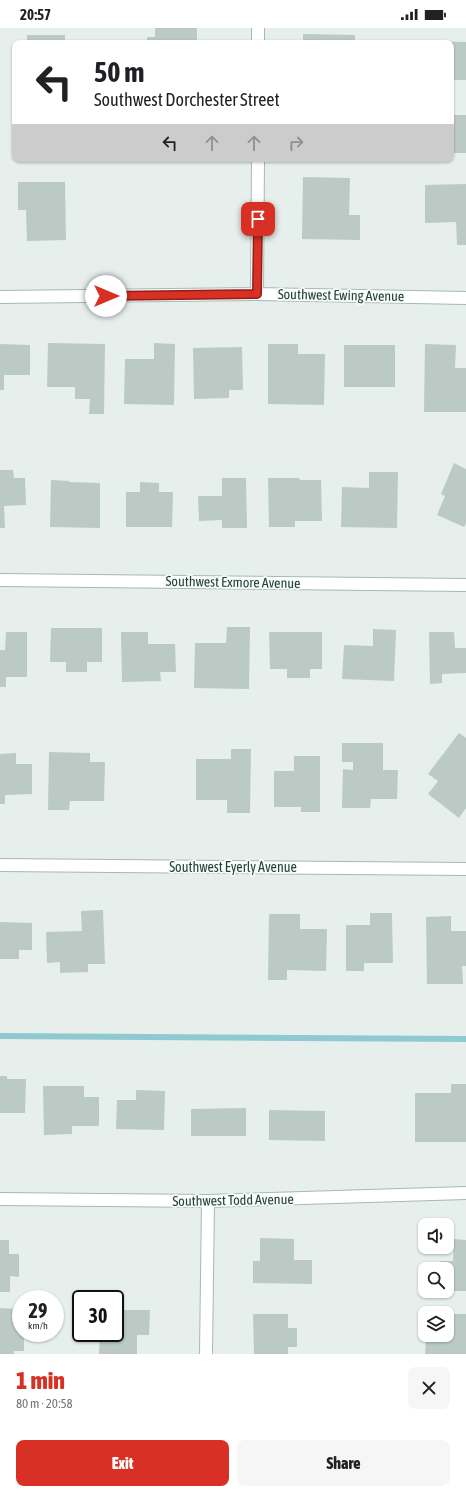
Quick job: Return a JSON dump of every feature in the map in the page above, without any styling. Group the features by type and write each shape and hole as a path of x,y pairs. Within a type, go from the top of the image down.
{"street":[{"path":"258,28 258,40"},
{"path":"257,294 258,162"},
{"name":"Southwest Ewing Avenue","path":"0,297 257,294 466,298"},
{"name":"Southwest Exmore Avenue","path":"0,580 466,585"},
{"name":"Southwest Eyerly Avenue","path":"0,865 466,869"},
{"name":"Southwest Todd Avenue","path":"0,1199 208,1201 466,1193"},
{"path":"206,1354 208,1201"}],"building":[{"path":"155,28 197,28 197,40 147,40 147,37 155,37"},
{"path":"303,34 355,35 355,40 303,40"},
{"path":"27,35 65,35 65,40 27,40"},
{"path":"454,42 466,42 466,80 454,80"},
{"path":"454,115 466,115 466,153 454,153"},
{"path":"303,177 350,178 349,215 360,215 360,240 302,239"},
{"path":"18,182 65,182 66,240 27,241 26,210 18,210"},
{"path":"466,184 466,245 457,245 456,222 425,223 425,185"},
{"path":"48,343 105,344 104,414 89,414 90,399 75,399 75,387 47,387"},
{"path":"154,343 175,344 174,405 124,404 125,359 154,359"},
{"path":"0,344 30,345 30,375 4,375 4,390 0,390"},
{"path":"268,344 298,344 298,354 325,354 324,405 268,404"},
{"path":"425,344 456,345 455,368 466,368 466,412 424,412"},
{"path":"344,345 395,345 395,387 344,387"},
{"path":"242,347 243,390 229,390 229,398 194,399 193,348"},
{"path":"454,463 466,469 466,523 464,527 437,515 445,496 441,494"},
{"path":"0,470 13,470 14,478 25,478 26,505 4,506 5,528 0,528"},
{"path":"369,472 398,472 397,528 341,527 342,487 369,488"},
{"path":"222,478 246,478 247,528 222,528 222,520 199,521 198,496 222,496"},
{"path":"268,478 321,480 322,521 295,521 295,527 269,527"},
{"path":"51,480 100,483 100,528 50,527"},
{"path":"140,482 159,483 159,492 173,492 172,527 126,527 126,492 140,492"},
{"path":"227,627 250,627 249,689 194,688 195,643 226,643"},
{"path":"51,628 102,628 102,662 87,662 87,672 66,672 66,662 50,662"},
{"path":"373,629 396,630 394,681 342,679 344,645 373,646"},
{"path":"6,632 27,632 27,677 6,677 6,687 0,687 0,650 5,650"},
{"path":"121,632 148,632 148,644 175,644 176,672 160,672 161,681 122,682"},
{"path":"269,632 322,632 322,669 310,669 310,678 287,678 287,669 270,669"},
{"path":"429,632 454,632 455,648 466,648 466,673 442,674 442,683 430,684"},
{"path":"459,733 466,738 466,808 459,818 428,794 438,781 428,774"},
{"path":"342,743 383,743 383,770 398,770 397,799 371,799 370,808 342,808 343,769 353,770 353,762 342,762"},
{"path":"231,749 251,749 250,813 227,813 227,800 196,800 196,759 231,759"},
{"path":"49,752 90,753 90,762 105,762 104,801 70,801 69,810 48,810"},
{"path":"16,753 16,764 32,764 32,794 5,795 5,804 0,804 0,754"},
{"path":"294,756 320,756 320,812 301,812 301,807 274,807 274,771 294,771"},
{"path":"103,910 105,964 88,964 88,972 60,973 60,962 47,963 46,932 82,931 81,911"},
{"path":"370,913 392,913 393,963 364,963 364,971 346,971 346,925 370,925"},
{"path":"269,914 300,914 300,929 327,929 326,971 287,970 287,980 268,980"},
{"path":"451,916 451,931 466,931 466,966 462,966 463,984 427,984 426,917"},
{"path":"0,922 32,923 32,950 19,950 19,959 0,959"},
{"path":"0,1076 7,1076 7,1079 26,1079 25,1113 0,1113"},
{"path":"451,1084 466,1084 466,1142 415,1142 415,1093 451,1093"},
{"path":"43,1086 84,1086 84,1097 99,1097 99,1126 72,1126 72,1134 44,1135"},
{"path":"136,1090 165,1091 164,1130 116,1129 117,1100 136,1100"},
{"path":"246,1108 246,1136 191,1136 191,1109"},
{"path":"269,1110 325,1111 325,1141 269,1140"},
{"path":"260,1238 294,1239 294,1260 312,1260 312,1284 253,1283 253,1261 260,1261"},
{"path":"454,1239 466,1240 466,1291 454,1291 454,1262 440,1262 453,1261"},
{"path":"0,1240 9,1240 9,1254 19,1254 19,1277 10,1276 10,1292 0,1292"},
{"path":"0,1308 12,1309 12,1342 24,1342 24,1351 14,1351 14,1354 0,1354"},
{"path":"124,1310 150,1310 149,1335 137,1335 137,1354 99,1354 100,1342 124,1342"},
{"path":"253,1314 288,1314 288,1328 297,1328 297,1347 288,1347 288,1354 254,1354"},
{"path":"454,1314 466,1314 466,1354 425,1354 426,1342 454,1342"}],"waterway":[{"path":"0,1036 466,1039"}],"route":[{"path":"106,296 257,294 258,219"}]}
